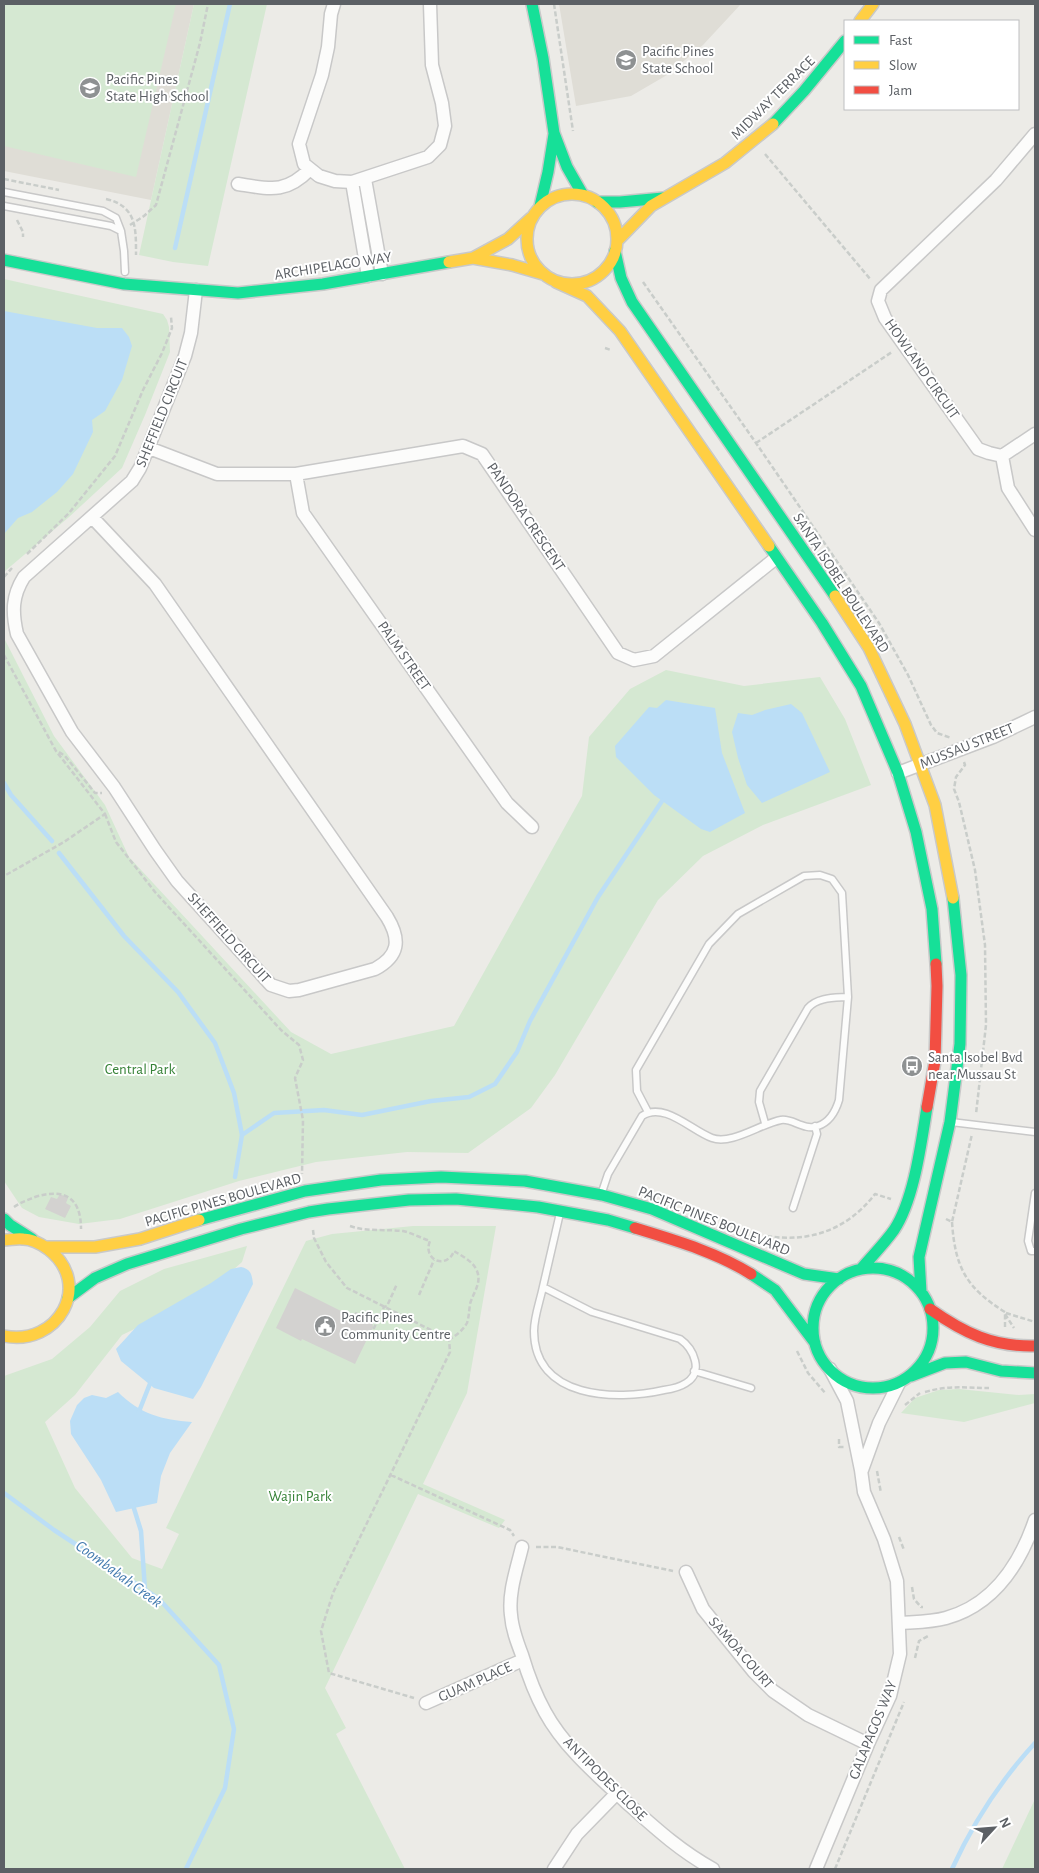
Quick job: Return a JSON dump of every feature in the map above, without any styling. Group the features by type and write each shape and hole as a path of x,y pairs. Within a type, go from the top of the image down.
{"street":[{"path":"334,4 322,75 299,144 304,164 319,176 352,182 428,157 440,145 445,126 442,103 432,65 430,4"},
{"path":"532,4 543,58 554,133 568,167 583,195"},
{"path":"861,20 873,4"},
{"name":"MIDWAY TERRACE","path":"616,246 636,220 664,198 724,164 768,128 817,80 844,42"},
{"path":"540,206 554,133"},
{"path":"881,290 996,180 1035,134"},
{"path":"238,184 270,188 286,186 299,180 310,168"},
{"path":"365,179 382,274"},
{"path":"352,182 368,276"},
{"path":"556,282 578,284 599,276 609,265 616,246 615,226 608,212 597,202 583,195 568,194 553,197 540,206 531,218 527,233 527,248 533,263 543,274 556,282 586,296 620,331 822,623 861,686 898,773 916,832 932,909 937,986 935,1061 920,1147 907,1203 894,1230 861,1270"},
{"name":"MIDWAY TERRACE","path":"597,202 664,198"},
{"name":"ARCHIPELAGO WAY","path":"4,260 124,284 238,293 277,290 473,258 508,240 531,218"},
{"name":"SANTA ISOBEL BOULEVARD","path":"616,246 621,278 632,302 830,587 870,648 905,724 935,805 952,893 961,975 960,1044 950,1122 919,1257 921,1292"},
{"path":"4,248 41,256"},
{"name":"ARCHIPELAGO WAY","path":"473,258 512,264 543,274"},
{"name":"ARCHIPELAGO WAY","path":"120,271 196,290"},
{"name":"SHEFFIELD CIRCUIT","path":"92,517 148,575 162,593 387,917 392,925 395,937 395,948 392,958 375,969 300,990 289,991 271,985 177,881 114,787 72,732 17,634 13,602 24,577 132,481 140,468 186,356 196,290"},
{"name":"HOWLAND CIRCUIT","path":"881,290 878,301 885,318 978,448 1002,456"},
{"path":"1035,434 1002,456 1008,488 1035,530"},
{"name":"PANDORA CRESCENT","path":"149,448 217,474 296,474 463,446 482,454 618,653 634,660 654,656 776,558"},
{"name":"PALM STREET","path":"296,474 303,513 507,803 532,828"},
{"name":"MUSSAU STREET","path":"898,773 994,737 1035,716"},
{"name":"PACIFIC PINES BOULEVARD","path":"47,1247 96,1247 140,1239 224,1212 305,1191 382,1180 441,1177 525,1181 602,1195 652,1209 804,1274 840,1279"},
{"path":"68,1298 95,1278 127,1264 241,1229 309,1212 409,1200 456,1200 538,1206 608,1220 686,1244 738,1266 775,1290 815,1343 821,1357 830,1369 842,1379 855,1385 870,1388 885,1387 945,1364 966,1362 1001,1371 1035,1372"},
{"path":"4,1336 19,1338 36,1335 51,1327 62,1314 68,1298 69,1283 65,1269 58,1257 47,1247 10,1226 8,1214"},
{"path":"4,1240 15,1237 32,1239"},
{"path":"815,1343 814,1325 817,1307 826,1291 840,1279 861,1270 878,1268 894,1272 909,1280 921,1292 930,1310 934,1328 931,1347 922,1364 904,1380"},
{"path":"930,1310 952,1326 985,1341 1021,1347 1035,1346"},
{"name":"GALAPAGOS WAY","path":"816,1869 890,1696 900,1654 900,1623 896,1581 884,1539 864,1492 862,1470 847,1401 830,1369"},
{"name":"GALAPAGOS WAY","path":"862,1470 879,1423 904,1380"},
{"path":"900,1623 946,1618 977,1604 1000,1586 1016,1564 1027,1543 1035,1520"},
{"name":"ANTIPODES CLOSE","path":"522,1547 513,1585 510,1613 533,1688 546,1713 571,1747 616,1793 665,1838 694,1859 714,1869"},
{"name":"SAMOA COURT","path":"686,1572 703,1609 754,1672 773,1691 808,1715 868,1744"},
{"name":"GUAM PLACE","path":"426,1703 523,1660"},
{"path":"554,1869 577,1834 616,1793"}],"lane":[{"path":"4,192 103,211 116,218 124,251 120,271"},
{"path":"4,206 111,226 120,231"},
{"path":"602,1195 612,1168 642,1116 648,1112 664,1114 680,1120 713,1138 730,1139 766,1124 785,1119 804,1127 820,1126 835,1112 839,1100 848,997 842,893 832,879 820,875 804,876 738,914 709,944 636,1070 637,1091 648,1112"},
{"path":"766,1124 759,1102 760,1091 808,1008 813,1002 819,1000 848,997"},
{"path":"950,1122 1035,1132"},
{"path":"793,1208 817,1134 815,1126"},
{"path":"1035,1193 1028,1241 1031,1251 1035,1252"},
{"path":"543,1287 592,1312 680,1339 691,1349 695,1358 694,1371 690,1379 677,1387 663,1391 622,1396 602,1396 565,1385 545,1368 536,1351 534,1323 561,1211"},
{"path":"694,1371 751,1388"}],"path":[{"path":"120,231 144,216 156,205 200,43 208,4"},
{"path":"554,4 573,132"},
{"path":"764,153 870,280 881,290"},
{"path":"15,216 23,232 23,237"},
{"path":"638,275 879,623 937,733 953,738 959,750 965,766 956,777 954,789 959,802 975,870 986,945 986,1025 974,1124 952,1222 954,1245 957,1261 973,1288 986,1301 1005,1312 1035,1322"},
{"path":"23,558 68,513 115,456 143,390 162,353 172,328 171,317"},
{"path":"756,443 904,344"},
{"path":"4,577 17,564"},
{"path":"4,655 56,751 105,814 116,842 155,892 280,1030 300,1046 303,1060 295,1078 303,1120 302,1176"},
{"path":"56,751 65,756 95,793 105,793 114,787"},
{"path":"4,876 64,842 105,814"},
{"path":"8,1214 25,1200 62,1193 68,1196 77,1207 82,1233"},
{"path":"762,1235 783,1239 805,1238 821,1233 859,1212 874,1194 907,1203"},
{"path":"930,1212 952,1222"},
{"path":"8,1214 16,1213"},
{"path":"342,1222 360,1229 403,1231 414,1234 430,1241 428,1253 434,1260 442,1262 447,1260 454,1251 473,1264 478,1274 478,1285 470,1304 466,1324 456,1336 449,1340"},
{"path":"311,1224 314,1238 326,1262 347,1288 449,1340"},
{"path":"419,1295 434,1260"},
{"path":"373,1327 377,1323 384,1307 387,1306 397,1284"},
{"path":"1005,1312 1006,1345"},
{"path":"355,1313 377,1323"},
{"path":"426,1703 329,1673 321,1631 333,1593 450,1352 449,1340"},
{"path":"898,1410 919,1394 940,1387 997,1388"},
{"path":"877,1470 881,1498"},
{"path":"391,1475 510,1530 522,1547 557,1547 665,1570 686,1572"},
{"path":"897,1533 904,1551"},
{"path":"912,1586 914,1599 921,1607 930,1609 933,1633 919,1641 914,1660"},
{"path":"834,1869 904,1700"}],"shaded area":[{"name":"Pacific Pines State High School","path":"4,4 194,4 151,200 4,171"},
{"name":"Pacific Pines State School","path":"559,4 741,4 703,45 667,75 631,96 576,106"}],"green space":[{"name":"Pacific Pines State High School","path":"4,4 176,4 136,177 4,146"},
{"path":"194,4 267,4 208,266 173,262 139,255"},
{"path":"4,279 163,314 169,327 170,352 122,468 69,517 5,571 4,578"},
{"name":"Central Park","path":"4,638 54,736 105,805 129,857 291,1032 331,1054 454,1026 582,796 589,737 630,689 666,670 744,686 820,677 845,719 871,785 763,825 703,856 658,900 555,1075 531,1108 468,1153 407,1152 316,1162 239,1181 120,1219 79,1224 39,1217 22,1208 4,1181"},
{"name":"Wajin Park","path":"413,1226 496,1226 467,1393 423,1484 505,1520 499,1528 418,1494 325,1688 346,1728 336,1734 405,1869 4,1869 4,1376 52,1359 90,1327 120,1291 164,1269 247,1246 242,1262 205,1295 122,1335 75,1395 45,1422 75,1488 132,1558 162,1569 179,1534 166,1528 306,1241 332,1234"},
{"path":"959,1389 1019,1395 1035,1394 1035,1403 964,1422 901,1413 915,1398 939,1390"},
{"path":"1035,1799 1035,1869 1002,1869"}],"water":[{"path":"4,311 97,328 122,328 129,337 132,346 122,380 105,411 92,420 93,432 73,474 57,492 32,512 18,518 4,534"},
{"path":"666,700 715,708 722,753 745,813 710,832 701,829 654,795 616,757 615,746 649,707 657,708"},
{"path":"791,704 802,713 830,772 762,803 747,785 732,732 738,713 752,715"},
{"path":"241,1267 247,1269 250,1273 253,1284 201,1387 193,1399 154,1388 121,1361 116,1349 138,1325 211,1283 231,1269"},
{"path":"118,1392 126,1400 152,1415 171,1420 192,1422 170,1453 161,1476 157,1503 116,1512 101,1480 71,1434 70,1421 77,1405 84,1398 92,1395 106,1398"}],"building":[{"path":"60,1194 68,1198 66,1203 71,1206 65,1218 45,1209 51,1197 57,1199"},
{"name":"Pacific Pines Community Centre","path":"295,1288 351,1316 353,1313 372,1322 373,1327 355,1364 276,1328"}],"waterway":[{"path":"175,248 230,4"},
{"path":"4,783 11,795 52,841"},
{"path":"242,1135 274,1113 324,1110 362,1115 431,1101 469,1097 495,1084 517,1052 530,1021 598,897 662,801"},
{"path":"59,853 124,936 178,992 215,1043 234,1093 242,1135 235,1177"},
{"path":"138,1414 151,1381"},
{"name":"Coombabah Creek","path":"4,1493 54,1530 159,1599 219,1665 234,1729 225,1788 186,1869"},
{"path":"132,1502 141,1531 145,1590"},
{"path":"952,1869 969,1835 999,1787 1035,1743"}],"traffic: fast":[{"path":"532,4 543,58 554,133 567,167 583,195"},
{"path":"773,124 804,91 844,42"},
{"path":"540,206 554,134"},
{"path":"597,202 663,198"},
{"path":"615,251 621,278 632,302 835,596"},
{"path":"4,260 124,284 238,293 323,284 449,262"},
{"path":"769,546 822,623 861,686 898,773 916,832 932,909 936,964"},
{"path":"921,1292 919,1257 950,1122 960,1044 961,975 953,898"},
{"path":"861,1269 894,1230 901,1218 916,1171 927,1107"},
{"path":"199,1220 305,1191 381,1180 441,1177 525,1181 602,1195 652,1209 804,1274 839,1279"},
{"path":"68,1298 95,1278 127,1264 241,1229 328,1209 409,1200 456,1199 538,1207 608,1220 635,1228"},
{"path":"4,1219 32,1239"},
{"path":"873,1268 896,1273 906,1278 915,1286 923,1295 928,1305 933,1328 928,1351 923,1361 915,1370 906,1378 896,1383 873,1388 850,1383 840,1378 831,1370 823,1361 818,1351 813,1328 818,1305 823,1295 831,1286 840,1278 850,1273 873,1268"},
{"path":"751,1274 775,1290 815,1343"},
{"path":"911,1376 945,1363 966,1362 1001,1371 1035,1373"}],"traffic: slow":[{"path":"861,20 873,4"},
{"path":"617,241 651,206 725,163 773,124"},
{"path":"572,194 589,197 604,207 614,222 617,239 614,256 604,271 589,281 572,284 555,281 540,271 530,256 527,239 530,222 540,207 555,197 572,194"},
{"path":"473,258 508,239 531,218"},
{"path":"449,262 473,258 512,265 543,274"},
{"path":"556,282 587,296 620,331 769,546"},
{"path":"835,596 869,648 905,724 935,805 953,898"},
{"path":"47,1247 95,1247 140,1239 199,1220"},
{"path":"4,1240 30,1240 48,1249 62,1263 68,1279 69,1295 64,1310 54,1323 40,1332 23,1337 4,1336"}],"traffic: jam":[{"path":"927,1107 935,1061 936,964"},
{"path":"635,1228 709,1253 751,1274"},
{"path":"930,1309 967,1332 980,1337 1006,1344 1035,1346"}],"place":[{"name":"Pacific Pines State School","path":"626,60"},
{"name":"Pacific Pines State High School","path":"90,88"},
{"name":"Santa Isobel Bvd near Mussau St","path":"912,1066"},
{"name":"Pacific Pines Community Centre","path":"325,1326"}]}
